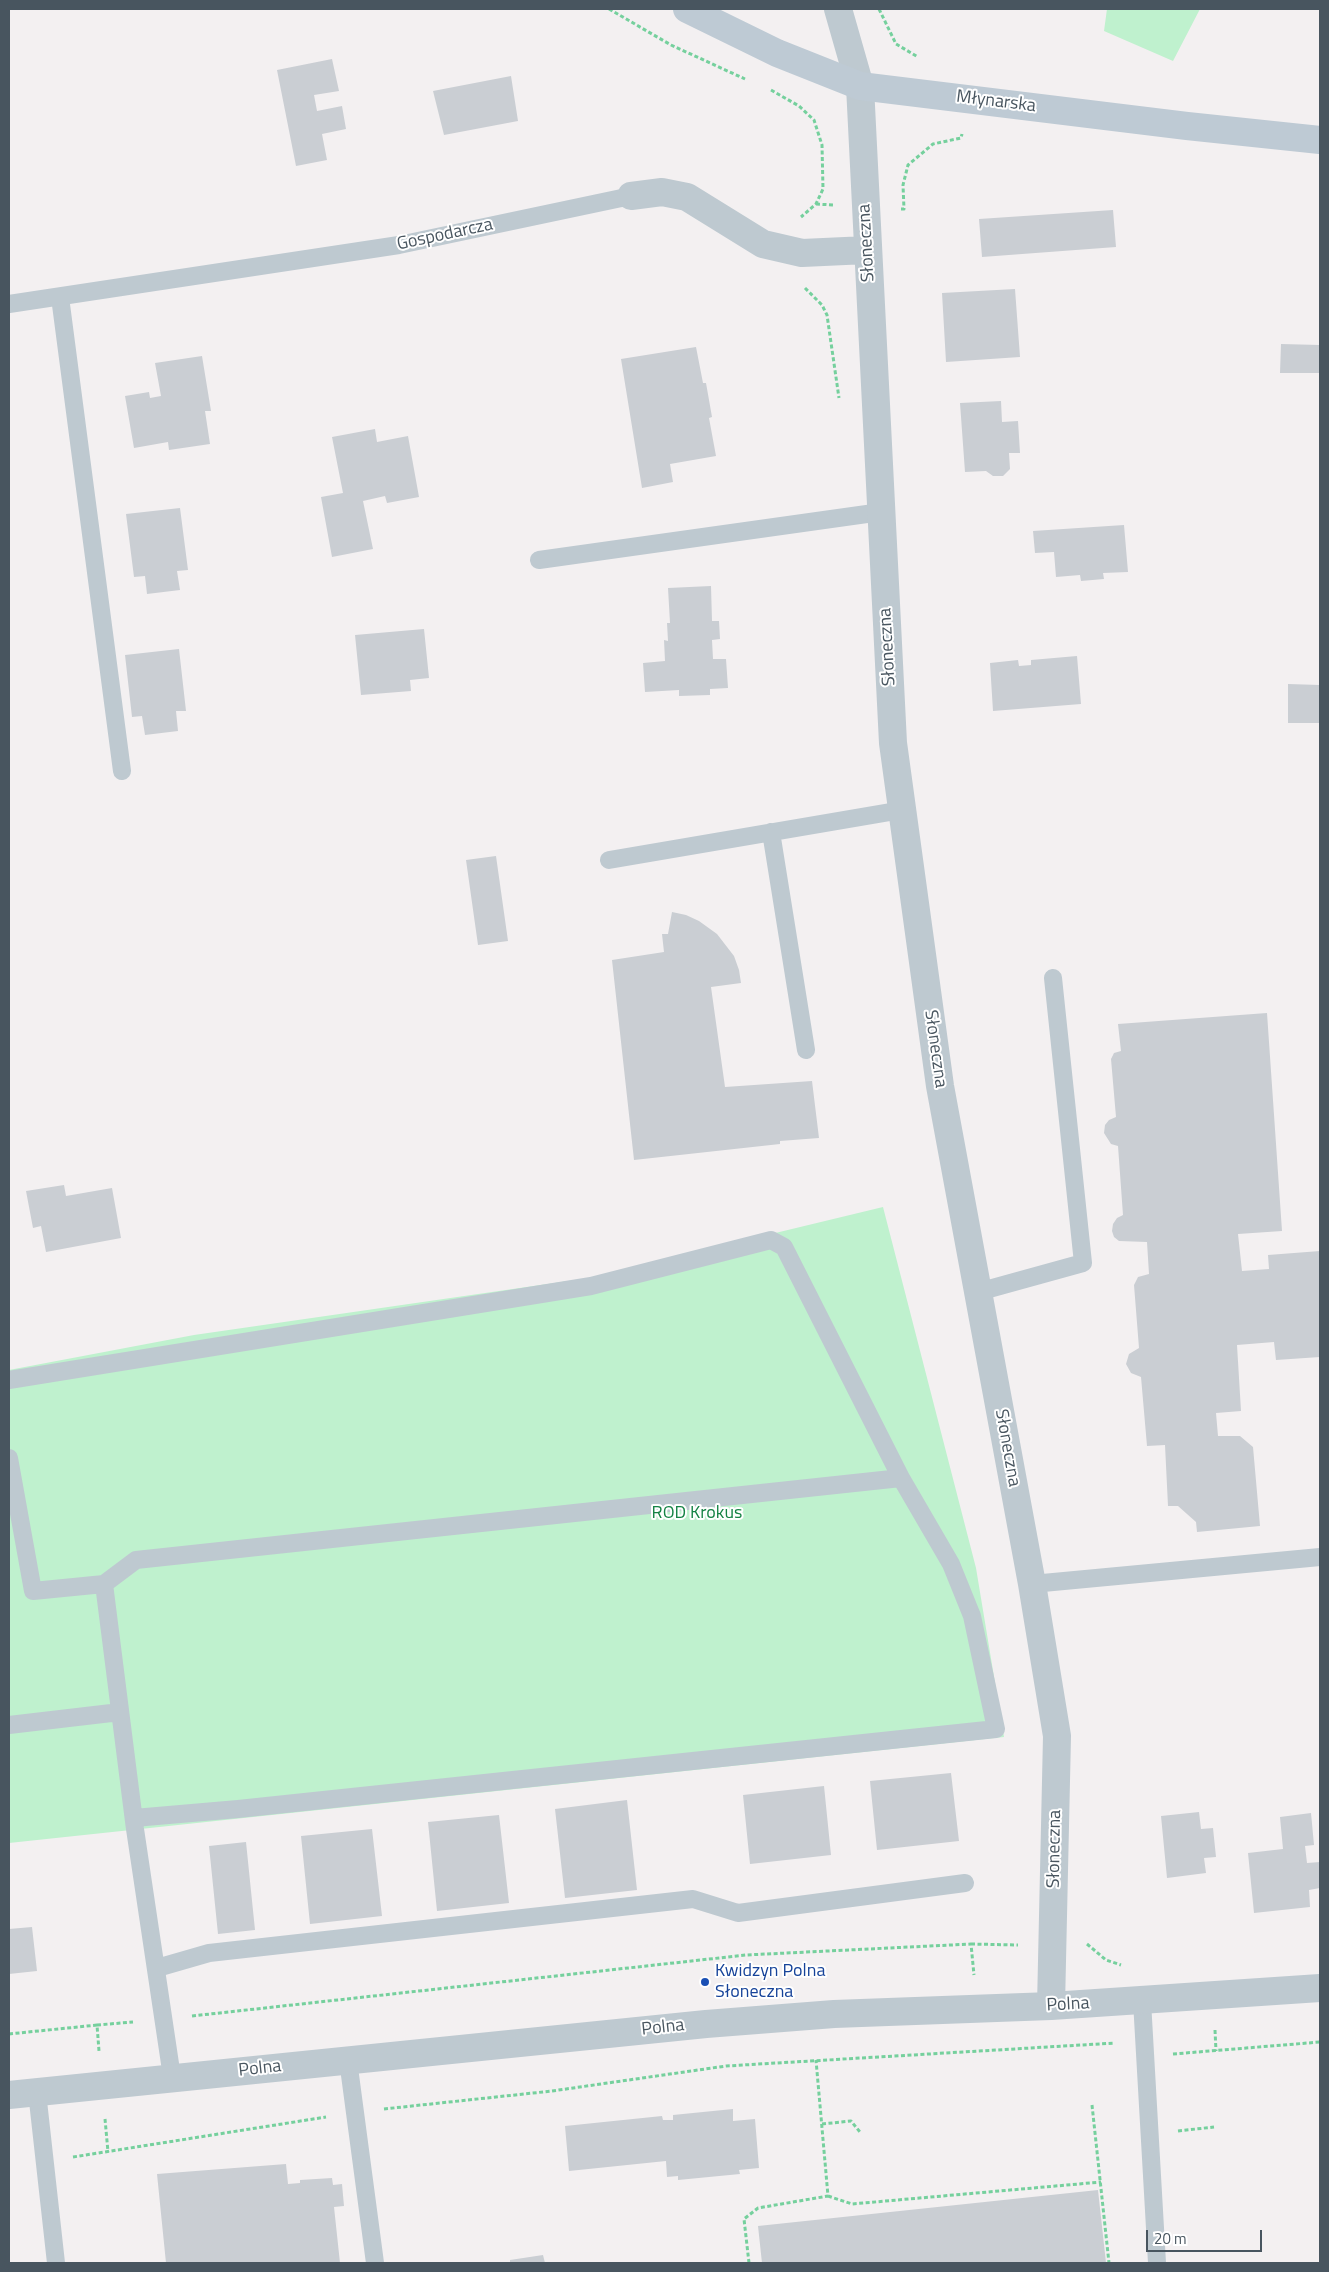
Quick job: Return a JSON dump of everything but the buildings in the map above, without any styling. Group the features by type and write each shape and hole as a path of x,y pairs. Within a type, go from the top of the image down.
{"street":[{"name":"Młynarska","path":"687,9 778,53 860,86 1193,127 1320,140"},
{"name":"Słoneczna","path":"838,9 860,86 893,743 940,1086 1032,1584 1057,1736 1051,2006"},
{"name":"Gospodarcza","path":"631,196 662,192 687,198 762,244 802,253 867,250"},
{"name":"Polna","path":"9,2095 706,2024 834,2014 1142,2001 1320,1988"}],"lane":[{"name":"Gospodarcza","path":"9,304 399,245 631,196"},
{"path":"60,297 122,771"},
{"path":"539,560 881,512"},
{"path":"609,860 902,810"},
{"path":"771,832 806,1050"},
{"path":"978,1292 1083,1263 1053,978"},
{"path":"9,1380 591,1286 771,1240 784,1247 900,1478 952,1564 972,1616 996,1729 238,1810 134,1818"},
{"path":"9,1458 11,1486 33,1591 104,1584 136,1560 900,1478"},
{"path":"1032,1584 1320,1557"},
{"path":"104,1584 134,1818 172,2077"},
{"path":"9,1725 120,1712"},
{"path":"157,1968 209,1953 693,1899 738,1913 965,1883"},
{"path":"1142,2001 1157,2263"},
{"path":"348,2060 375,2263"},
{"path":"37,2092 56,2263"}],"path":[{"path":"816,204 904,209 903,185 908,165 934,144 961,138 965,98"},
{"path":"97,2025 746,1955 971,1944 977,2051"},
{"path":"44,2152 74,2158 355,2113 552,2091 726,2066 1115,2043 1128,2056 1320,2042"},
{"path":"816,2060 828,2196"},
{"path":"1092,2104 1108,2263"},
{"path":"822,2124 851,2121 860,2132"},
{"path":"1150,2134 1214,2127"},
{"path":"749,2263 744,2219 758,2208 828,2196 852,2204 1101,2182"}],"green space":[{"path":"1107,9 1200,9 1173,61 1104,31"},
{"name":"ROD Krokus","path":"883,1207 976,1568 1004,1737 9,1843 9,1370 194,1335 589,1278"}],"place":[{"name":"Kwidzyn Polna Słoneczna","path":"705,1982"}]}
